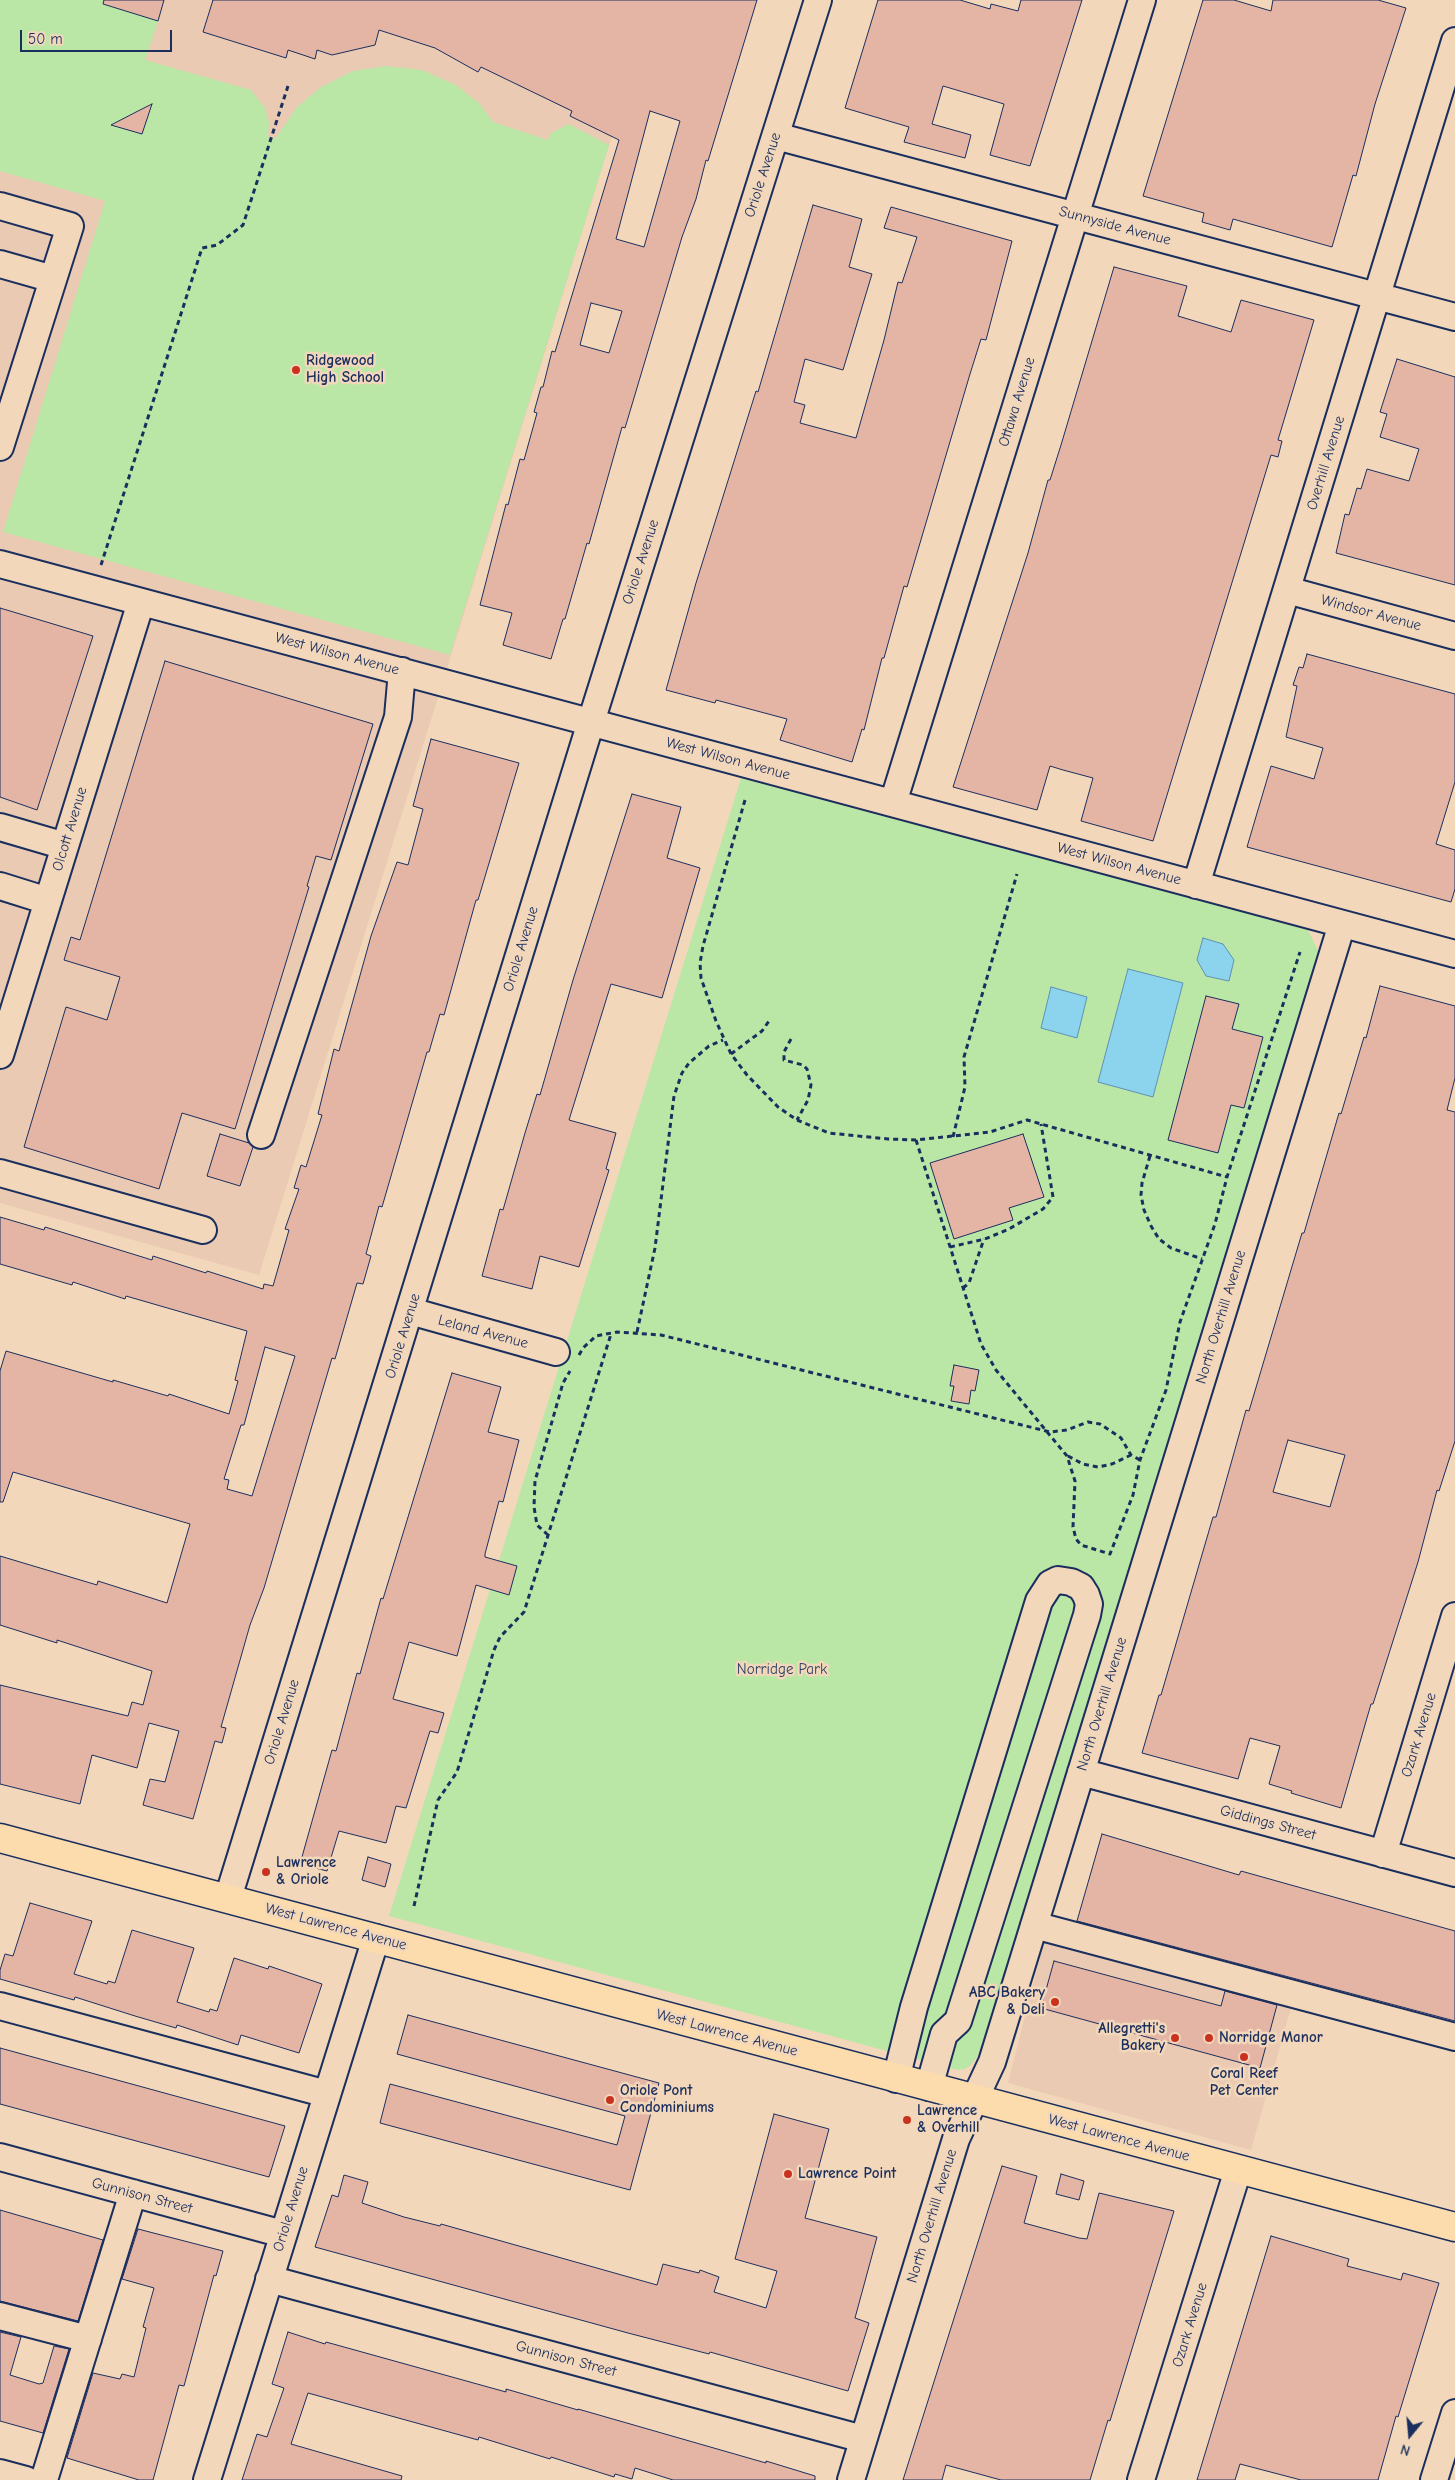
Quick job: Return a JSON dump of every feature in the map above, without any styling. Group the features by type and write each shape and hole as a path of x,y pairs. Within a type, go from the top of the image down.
{"main road":[{"name":"West Lawrence Avenue","path":"0,1838 974,2100 1455,2227"}],"street":[{"name":"Oriole Avenue","path":"228,1898 591,722 818,0"},
{"name":"Ottawa Avenue","path":"893,803 1142,0"},
{"name":"Overhill Avenue","path":"1196,885 1455,41"},
{"name":"Sunnyside Avenue","path":"776,136 1455,317"},
{"path":"0,206 70,226 0,447"},
{"path":"0,264 53,279"},
{"name":"West Wilson Avenue","path":"0,564 1455,954"},
{"name":"Windsor Avenue","path":"1287,590 1455,636"},
{"name":"Olcott Avenue","path":"0,1055 141,602"},
{"path":"261,1135 398,717 402,671"},
{"path":"0,827 65,846"},
{"path":"0,886 48,901"},
{"name":"North Overhill Avenue","path":"850,2480 955,2141 992,2062 1342,924"},
{"path":"0,1173 203,1230"},
{"name":"Leland Avenue","path":"410,1312 569,1358"},
{"path":"896,2078 914,2007 1039,1600 1050,1584 1058,1580 1071,1582 1080,1587 1086,1595 1089,1604 1087,1616 958,2021 944,2034 929,2087"},
{"name":"Ozark Avenue","path":"1383,1854 1455,1616"},
{"name":"Giddings Street","path":"1080,1772 1455,1873"},
{"path":"1034,1925 1455,2036"},
{"name":"Oriole Avenue","path":"206,2480 376,1938"},
{"path":"0,2006 327,2094"},
{"name":"Gunnison Street","path":"0,2157 283,2234"},
{"name":"Ozark Avenue","path":"1141,2480 1238,2170"},
{"path":"44,2480 133,2194"},
{"name":"Gunnison Street","path":"269,2279 863,2439"},
{"path":"0,2316 88,2339"},
{"path":"1434,2480 1455,2413"},
{"path":"0,2473 26,2480"}],"path":[{"path":"101,565 202,248 217,245 243,226 288,86"},
{"path":"745,800 700,963 706,995 730,1054 762,1091 797,1120 829,1133 916,1140 953,1137 1005,1129 1027,1120 1227,1177"},
{"path":"953,1137 965,1087 964,1057 1017,874"},
{"path":"916,1140 974,1324 988,1358 1068,1456 1075,1481 1073,1527 1076,1539 1081,1545 1110,1554 1133,1495 1140,1460 1166,1390 1180,1322 1216,1224 1227,1177 1300,952"},
{"path":"730,1054 762,1031 769,1021"},
{"path":"791,1039 784,1052 784,1060 802,1065 807,1069 811,1085 808,1100 797,1120"},
{"path":"637,1332 655,1248 674,1096 682,1073 689,1063 709,1046 723,1040"},
{"path":"950,1248 985,1239 1026,1220 1043,1209 1053,1197 1041,1124"},
{"path":"1150,1156 1142,1183 1141,1195 1144,1210 1151,1226 1159,1239 1171,1248 1202,1259"},
{"path":"963,1288 969,1284 985,1239"},
{"path":"548,1535 536,1525 534,1481 569,1358 584,1348 596,1336 611,1334 637,1332 661,1334 1050,1432 1067,1430 1088,1422 1100,1424 1121,1438 1131,1455 1140,1460"},
{"path":"414,1906 438,1800 457,1772 494,1650 500,1637 524,1612 611,1334"},
{"path":"1068,1456 1083,1464 1098,1467 1112,1464 1131,1455"}],"shaded area":[{"path":"0,0 654,0 259,1275 0,1203"},
{"name":"Norridge Manor","path":"1045,1937 1292,2004 1251,2150 1008,2083"}],"green space":[{"name":"Ridgewood High School","path":"0,0 123,0 158,21 145,60 251,90 265,108 269,123 268,136 275,139 297,107 321,87 353,71 386,66 422,70 456,85 480,104 493,122 548,140 551,133 569,124 609,145 450,655 3,532 105,201 0,171"},
{"name":"Norridge Park","path":"741,778 1308,930 1319,953 981,2051 971,2065 965,2069 957,2070 389,1916"}],"water":[{"path":"1203,938 1223,944 1234,960 1229,981 1206,976 1197,960"},
{"path":"1128,969 1183,983 1153,1097 1098,1082"},
{"path":"1051,987 1087,997 1077,1038 1041,1028"}],"building":[{"path":"104,0 164,0 158,21 103,4"},
{"path":"213,0 757,0 708,161 706,160 696,199 682,237 625,428 622,427 589,544 587,543 565,619 563,619 551,659 503,645 512,613 480,605 506,504 508,505 520,459 524,460 537,413 534,412 541,387 543,387 552,351 555,352 619,140 570,116 572,111 481,67 478,72 435,48 379,30 375,45 332,55 317,50 315,59 288,50 286,58 203,32","holes":["650,111 680,121 644,247 616,239","591,303 622,311 609,353 580,345"]},
{"path":"878,0 960,0 990,9 991,4 1018,11 1021,0 1082,0 1030,166 990,155 1004,104 943,86 932,124 971,135 965,158 904,142 909,127 845,108"},
{"path":"1203,0 1234,0 1271,11 1273,0 1378,0 1406,8 1375,104 1356,176 1353,175 1332,247 1233,219 1230,230 1202,222 1204,213 1143,196"},
{"path":"152,104 142,134 111,125 138,111"},
{"path":"813,205 862,219 849,267 872,274 843,370 805,359 794,402 805,405 800,423 856,438 884,340 898,282 902,283 917,237 884,228 891,207 1012,241 986,340 981,339 907,587 904,586 884,658 882,658 864,730 862,729 852,762 780,740 787,719 716,700 715,703 666,690 696,583 756,391 758,392"},
{"path":"1114,267 1187,286 1178,316 1231,332 1241,300 1314,320 1278,440 1282,441 1278,457 1271,455 1153,841 1081,821 1093,778 1050,766 1037,810 953,787 1028,553 1048,480 1050,480 1061,445"},
{"path":"1397,359 1455,377 1455,585 1336,553 1345,514 1349,515 1357,488 1361,489 1367,469 1409,481 1419,449 1380,437 1387,414 1380,412"},
{"path":"0,608 93,636 37,810 0,797"},
{"path":"1307,654 1455,694 1455,782 1436,844 1455,850 1455,889 1451,902 1247,847 1271,766 1314,779 1323,748 1286,737 1297,686 1293,685 1299,667 1303,668"},
{"path":"165,661 373,724 331,860 316,856 307,886 309,887 235,1129 182,1113 159,1189 24,1147 66,1007 107,1020 120,977 64,960 71,937 80,940"},
{"path":"431,739 519,763 478,900 476,900 444,1015 440,1014 429,1052 427,1052 382,1207 379,1206 366,1254 371,1256 363,1284 357,1283 335,1359 332,1358 264,1588 250,1625 221,1727 226,1728 222,1743 215,1741 193,1819 143,1805 150,1779 165,1782 179,1731 149,1723 137,1768 92,1755 80,1804 0,1784 0,1685 128,1716 132,1702 143,1705 152,1671 57,1640 57,1643 0,1625 0,1556 97,1585 98,1581 167,1603 190,1524 13,1472 3,1502 0,1502 0,1371 6,1351 113,1382 113,1380 168,1396 169,1394 229,1414 238,1381 235,1380 247,1331 126,1296 125,1299 73,1282 72,1285 0,1264 0,1217 44,1230 45,1227 152,1260 153,1256 263,1289 264,1284 273,1286 289,1230 285,1229 299,1189 294,1188 301,1165 306,1167 322,1115 318,1114 334,1049 339,1051 371,936 397,862 408,865 423,809 413,806","holes":["265,1347 295,1356 252,1496 227,1489 229,1480 224,1479 241,1425 244,1425"]},
{"path":"632,794 681,807 667,858 700,868 662,998 611,984 569,1120 616,1133 606,1169 609,1170 579,1267 540,1256 532,1289 482,1276 500,1209 503,1210 537,1094 540,1095 573,980"},
{"path":"1380,986 1455,1006 1455,1078 1447,1110 1455,1112 1455,1441 1439,1491 1437,1490 1418,1562 1373,1704 1371,1704 1341,1808 1291,1793 1292,1791 1269,1784 1280,1746 1250,1738 1238,1779 1142,1753 1213,1517 1216,1517 1246,1410 1249,1411 1302,1233 1304,1233 1339,1113 1341,1114 1364,1037 1366,1038","holes":["1288,1440 1345,1455 1330,1507 1273,1492"]},
{"path":"1206,996 1239,1004 1232,1029 1263,1037 1244,1108 1231,1105 1218,1153 1168,1140"},
{"path":"220,1134 249,1143 253,1147 240,1186 207,1176"},
{"path":"1023,1134 1044,1197 1009,1208 1013,1220 954,1239 930,1163"},
{"path":"954,1365 979,1370 975,1391 971,1390 969,1404 951,1401 954,1386 950,1386"},
{"path":"452,1373 501,1387 488,1432 519,1440 503,1502 499,1501 485,1554 485,1557 517,1566 509,1595 476,1585 457,1656 409,1642 393,1699 444,1713 438,1733 430,1731 406,1808 396,1806 386,1843 339,1831 327,1871 300,1864 332,1750 336,1751 357,1673 360,1674 381,1598 383,1599"},
{"path":"1102,1834 1239,1875 1241,1871 1455,1931 1455,2021 1077,1921"},
{"path":"368,1857 391,1864 385,1887 362,1880"},
{"path":"30,1903 92,1921 74,1974 107,1984 108,1981 115,1983 132,1930 194,1948 177,2002 209,2012 210,2009 217,2011 234,1958 268,1969 269,1966 322,1984 299,2053 241,2035 238,2045 177,2025 176,2028 75,1997 74,2000 0,1979 0,1970 5,1954 13,1956"},
{"name":"Norridge Manor","path":"1054,1961 1221,2006 1225,1991 1277,2005 1260,2068 1041,2008"},
{"name":"Oriole Pont Condominiums","path":"408,2015 659,2083 630,2190 380,2123 390,2084 617,2145 625,2116 397,2054"},
{"path":"0,2048 285,2126 269,2177 0,2104"},
{"path":"774,2114 829,2129 805,2218 877,2237 855,2318 869,2323 848,2391 710,2352 709,2354 628,2333 315,2247 332,2195 338,2197 344,2175 368,2182 362,2203 404,2217 440,2226 441,2224 657,2285 663,2264 699,2273 700,2270 719,2277 714,2292 766,2308 777,2271 735,2259"},
{"path":"1002,2166 1037,2176 1024,2223 1079,2238 1087,2239 1099,2193 1174,2211 1110,2421 1108,2420 1090,2480 1001,2480 946,2465 942,2480 903,2480"},
{"path":"1061,2174 1084,2181 1079,2200 1056,2194"},
{"path":"0,2210 103,2240 78,2321 0,2301"},
{"path":"138,2229 223,2251 216,2276 214,2275 184,2386 179,2385 153,2480 139,2480 67,2458 93,2373 120,2379 122,2374 134,2377 146,2328 143,2327 154,2288 122,2279"},
{"path":"1271,2236 1349,2259 1347,2266 1401,2280 1403,2273 1439,2283 1398,2417 1396,2416 1378,2480 1301,2480 1240,2464 1235,2480 1197,2480"},
{"path":"0,2332 21,2337 10,2375 39,2384 43,2383 54,2346 69,2349 43,2433 0,2421"},
{"path":"288,2332 325,2344 326,2342 506,2392 506,2389 766,2463 766,2461 815,2476 815,2480 673,2480 635,2468 632,2479 615,2474 614,2477 479,2437 478,2440 308,2393 291,2444 402,2476 401,2480 242,2480 257,2434 267,2437 284,2388 272,2384"}],"place":[{"name":"Ridgewood High School","path":"296,370"},
{"name":"Lawrence & Oriole","path":"266,1872"},
{"name":"ABC Bakery & Deli","path":"1055,2002"},
{"name":"Allegretti's Bakery","path":"1175,2038"},
{"name":"Norridge Manor","path":"1209,2038"},
{"name":"Coral Reef Pet Center","path":"1244,2057"},
{"name":"Oriole Pont Condominiums","path":"610,2100"},
{"name":"Lawrence & Overhill","path":"907,2120"},
{"name":"Lawrence Point","path":"788,2174"}]}
